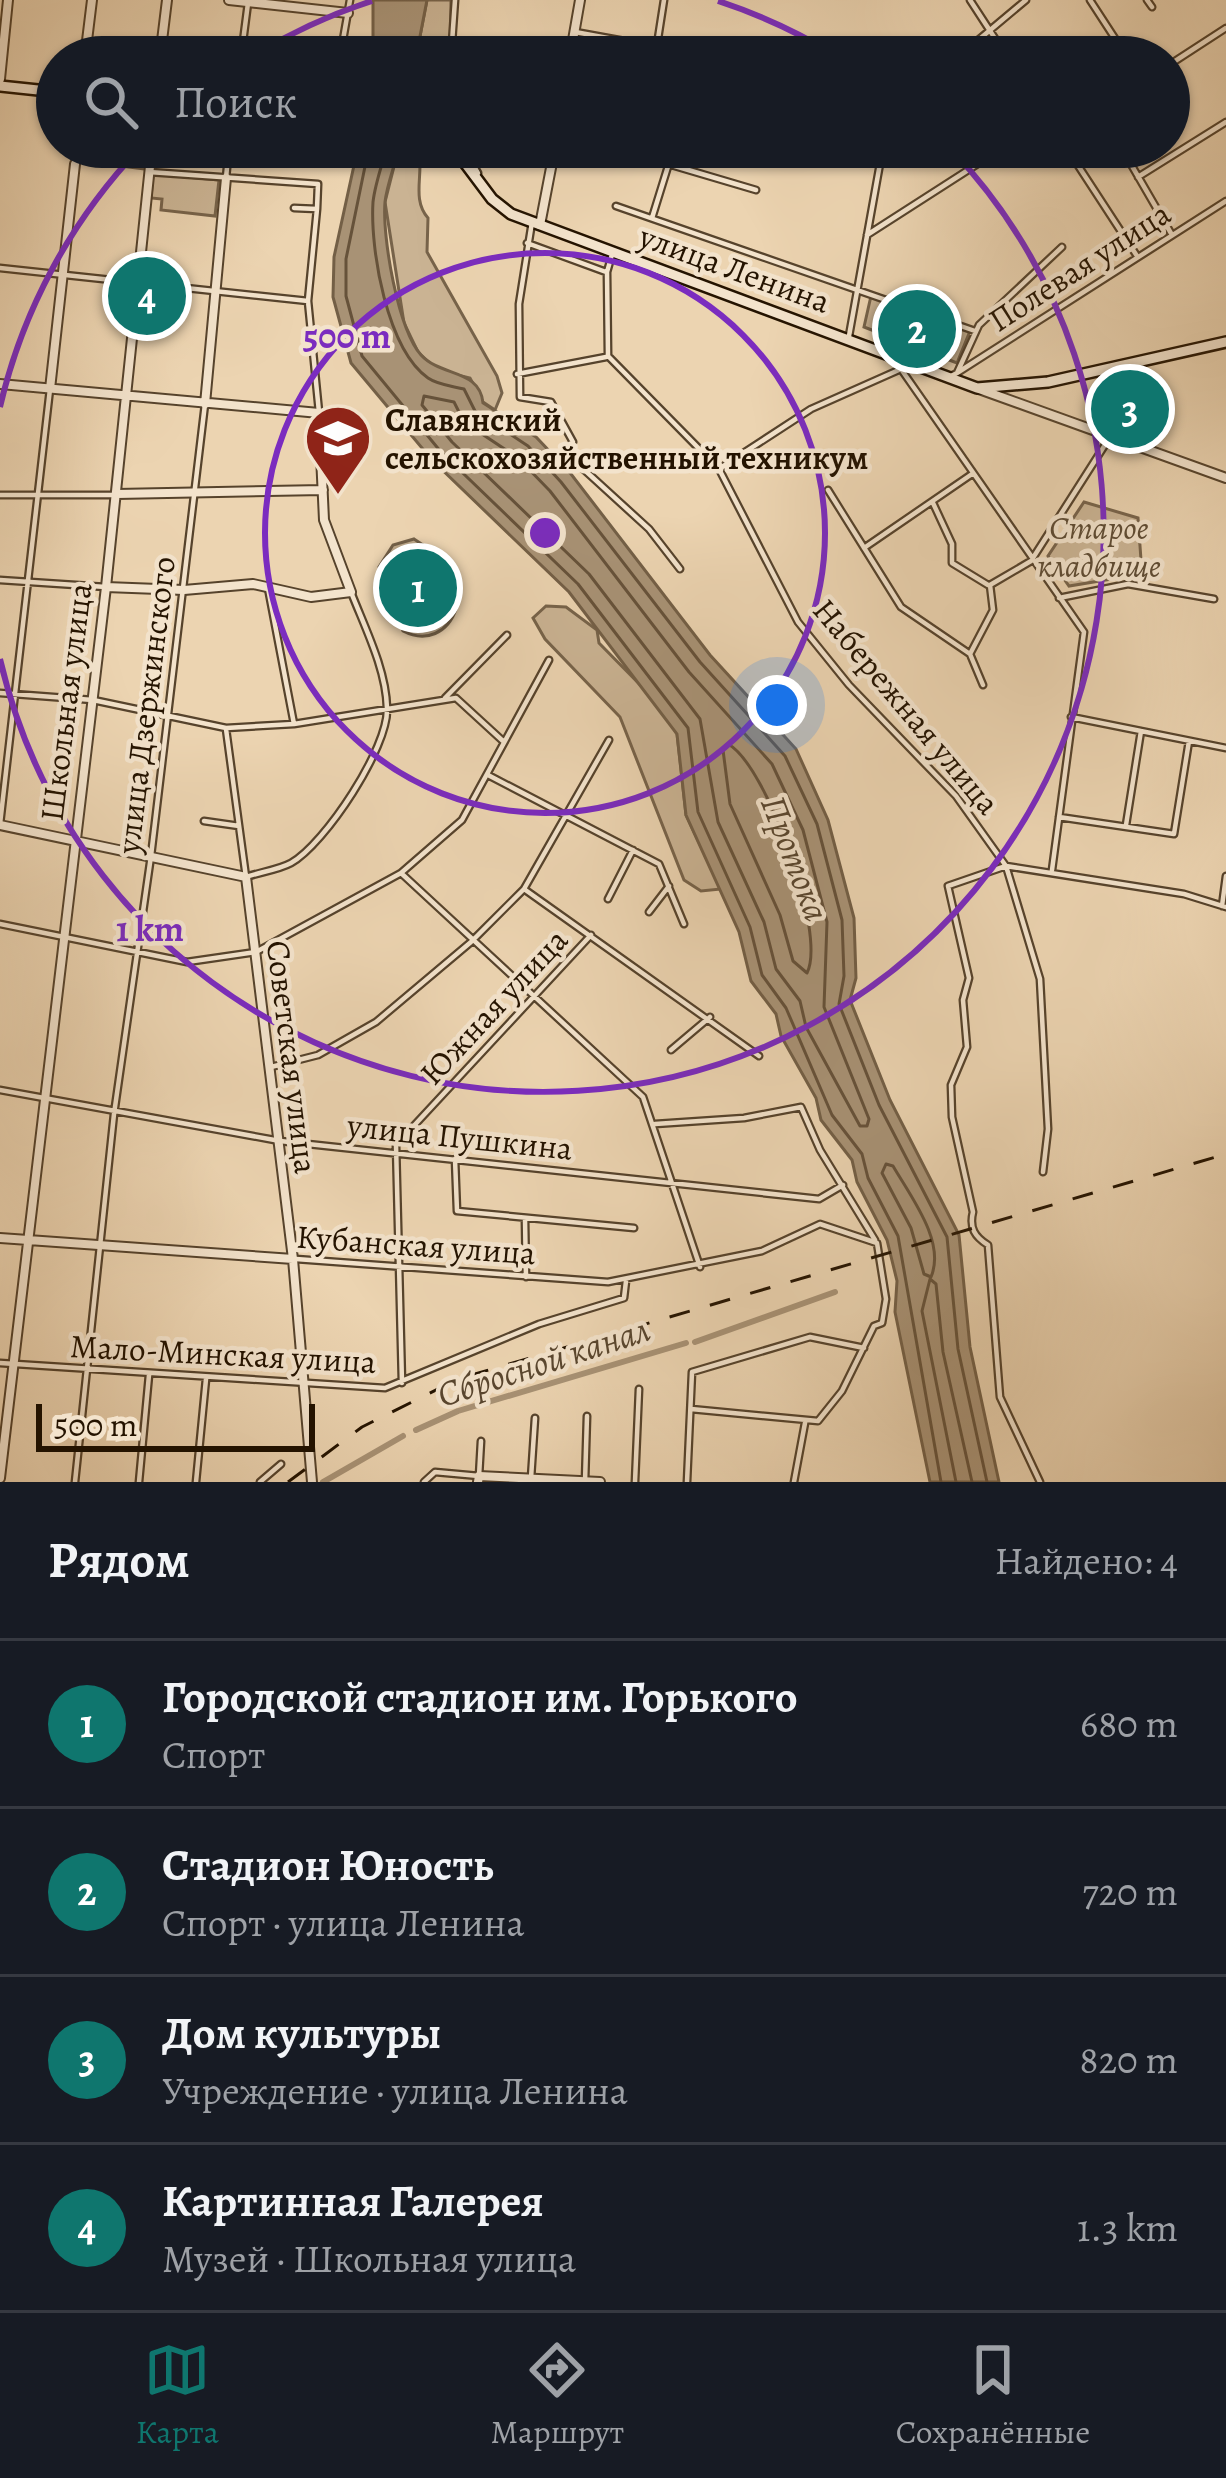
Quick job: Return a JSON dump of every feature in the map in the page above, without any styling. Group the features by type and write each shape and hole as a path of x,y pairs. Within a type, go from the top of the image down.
{"main road":[{"path":"0,83 36,89"},
{"name":"улица Ленина","path":"468,168 498,206 536,223 849,339 903,365 953,375 977,388 995,391"},
{"path":"995,391 1226,342"}],"street":[{"path":"0,83 8,0"},
{"path":"88,36 92,0"},
{"path":"163,36 167,0"},
{"path":"230,0 348,13"},
{"path":"344,36 350,0"},
{"path":"453,36 455,0"},
{"path":"574,36 580,0"},
{"path":"659,36 664,0"},
{"path":"970,0 992,36"},
{"path":"983,36 1026,0"},
{"path":"1090,0 1113,36"},
{"path":"1147,0 1152,8"},
{"path":"244,36 248,1"},
{"path":"1190,51 1226,28"},
{"path":"575,32 598,36"},
{"path":"1190,144 1226,122"},
{"path":"75,168 0,825 246,877 291,863 313,844 359,782 388,710 381,673 324,520 308,301 318,184 149,172"},
{"name":"Школьная улица","path":"0,1478 128,395 149,168"},
{"name":"улица Дзержинского","path":"75,1482 114,1114 184,590 227,168"},
{"path":"472,168 478,182"},
{"path":"550,168 527,243 517,374 523,402 553,405 573,442 568,455 649,529 680,569"},
{"path":"652,218 667,168"},
{"path":"682,168 756,190"},
{"path":"849,339 880,168"},
{"path":"866,236 971,168"},
{"path":"1080,168 1138,256"},
{"path":"1133,168 1172,235"},
{"path":"1138,177 1152,168"},
{"name":"Полевая улица","path":"953,375 1226,201"},
{"name":"улица Ленина","path":"616,206 974,331"},
{"path":"294,208 317,209"},
{"path":"527,243 607,272"},
{"path":"953,375 974,331 1062,247"},
{"path":"517,374 608,356 607,272 613,251"},
{"path":"0,268 308,301"},
{"name":"Набережная улица","path":"608,356 719,469 798,622 850,685 956,796 1006,866 1040,979 1048,1129 1043,1172"},
{"path":"719,469 811,409 903,365 972,474 1084,632 1052,872"},
{"path":"0,384 319,413"},
{"path":"995,391 1226,478"},
{"path":"989,584 1031,561 1110,436"},
{"path":"863,548 972,474"},
{"path":"0,495 39,499 323,490"},
{"path":"828,490 901,607 970,654 983,686"},
{"path":"933,503 952,544 952,563 989,584"},
{"path":"0,580 184,590 268,586 311,597 351,592"},
{"path":"970,654 993,610 989,584"},
{"path":"1060,598 1128,584 1214,599"},
{"path":"268,586 294,724"},
{"path":"445,698 507,635"},
{"path":"0,924 205,963 256,952 401,873 462,820 549,660"},
{"path":"0,693 93,700 226,728 294,724 445,698 464,701 504,742"},
{"path":"1071,717 1226,748"},
{"name":"Советская улица","path":"226,728 280,1141 311,1482"},
{"path":"1126,826 1141,731"},
{"path":"271,1066 318,1055 376,1022 470,943 524,890 609,740"},
{"path":"1059,818 1174,834 1189,741"},
{"path":"488,775 659,863 684,924"},
{"path":"204,820 239,826"},
{"path":"608,899 633,850"},
{"path":"1040,1482 1000,1397 988,1245 975,1237 951,1101 951,1085 967,1047 962,1000 969,978 948,886 1006,866 1184,894 1224,906 1226,876"},
{"path":"401,873 470,943 643,1096 700,1267"},
{"path":"649,912 669,886"},
{"path":"524,890 760,1056"},
{"name":"Южная улица","path":"394,1153 591,935"},
{"path":"671,1050 710,1017"},
{"name":"улица Пушкина","path":"0,1090 280,1141 819,1199 843,1185"},
{"path":"655,1124 744,1118 801,1107 877,1243 886,1299 882,1323 874,1326 836,1402 818,1421 691,1409"},
{"path":"394,1153 402,1384"},
{"path":"455,1159 457,1211 634,1228"},
{"path":"526,1219 526,1277"},
{"name":"Кубанская улица","path":"0,1238 626,1281 763,1251 820,1224 877,1243"},
{"name":"Мало-Минская улица","path":"0,1364 304,1385 402,1384 539,1324 624,1298 626,1281"},
{"path":"687,1482 692,1372 810,1337 864,1348"},
{"path":"139,1482 149,1375"},
{"path":"196,1482 206,1379"},
{"path":"635,1482 639,1390"},
{"path":"585,1482 587,1416"},
{"path":"531,1480 536,1418"},
{"path":"794,1482 805,1422"},
{"path":"478,1479 481,1441"},
{"path":"260,1482 281,1464"},
{"path":"424,1479 435,1472 478,1479 600,1482"}],"green space":[{"path":"427,0 451,0 450,36 420,36"},
{"path":"394,168 420,168 420,202 428,218 427,252 497,376 502,393 495,410 483,402 470,378 437,370 418,352 404,323 385,202"},
{"path":"153,174 219,180 215,216 161,210 162,199 151,198"},
{"path":"871,296 970,331 957,363 864,327"},
{"name":"Старое кладбище","path":"1084,502 1138,518 1142,574 1069,586 1048,556"},
{"path":"414,539 435,553 456,609 448,624 428,636 403,631 379,567 393,545"},
{"path":"546,606 566,607 597,630 599,643 658,703 677,734 686,815 721,889 701,891 684,880 620,717 545,639 533,618"}],"water":[{"path":"373,0 427,0 420,36 373,36"},
{"name":"Протока","path":"353,168 393,168 385,202 386,237 405,325 421,355 475,384 483,403 536,437 571,474 710,655 796,749 828,820 854,918 856,978 850,1000 890,1100 959,1235 970,1347 999,1482 930,1482 895,1312 897,1281 887,1240 857,1182 852,1160 821,1120 816,1098 781,1036 776,1014 751,981 739,932 686,815 677,734 569,592 432,460 351,363 333,297 334,257"}],"waterway":[{"name":"Сбросной канал","path":"695,1342 835,1292"},
{"name":"Сбросной канал","path":"416,1430 458,1411 686,1343"},
{"name":"Сбросной канал","path":"323,1482 403,1436"}],"railway":[{"path":"288,1482 362,1427 458,1379 1226,1154"}],"place":[{"name":"Картинная Галерея","path":"147,296"},
{"name":"Стадион Юность","path":"917,329"},
{"name":"Дом культуры","path":"1130,409"},
{"name":"Славянский сельскохозяйственный техникум","path":"338,497"},
{"name":"Городской cтадион им. Горького","path":"418,588"}]}
